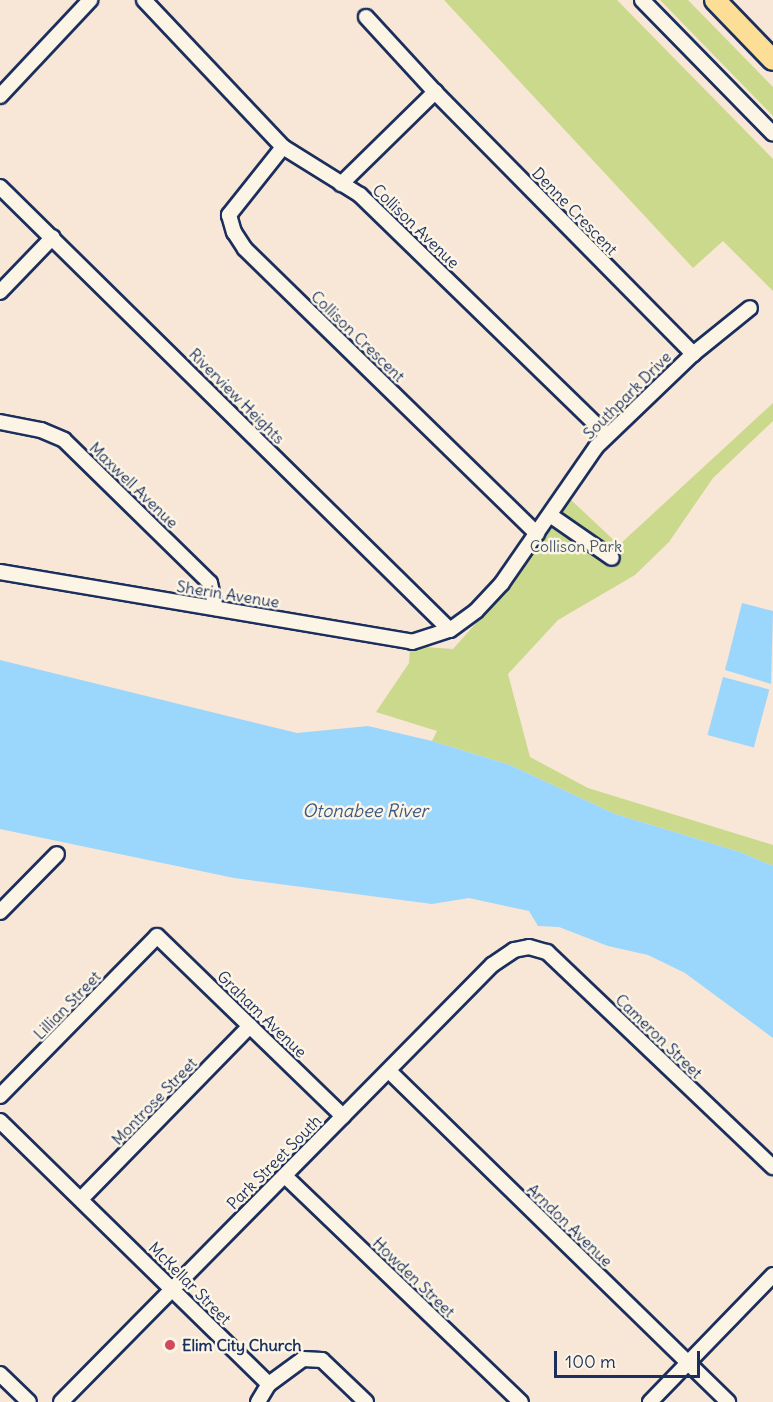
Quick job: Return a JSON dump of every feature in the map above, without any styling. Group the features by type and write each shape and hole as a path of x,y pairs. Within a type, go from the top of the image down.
{"highway":[{"path":"715,0 773,60"}],"street":[{"path":"0,96 90,0"},
{"name":"Collison Avenue","path":"144,0 283,147 360,195 607,435"},
{"path":"642,0 773,134"},
{"name":"Denne Crescent","path":"366,17 435,92 693,354"},
{"path":"341,183 435,92"},
{"name":"Collison Crescent","path":"283,147 228,215 234,232 245,249 537,534"},
{"name":"Riverview Heights","path":"0,187 450,630"},
{"path":"0,292 53,237"},
{"name":"Southpark Drive","path":"450,630 476,611 502,583 607,435 693,354 750,308"},
{"name":"Maxwell Avenue","path":"0,422 41,430 64,440 210,583 216,608"},
{"path":"550,514 612,558"},
{"name":"Sherin Avenue","path":"0,572 412,642 450,630"},
{"path":"0,912 57,854"},
{"name":"Graham Avenue","path":"157,936 344,1116"},
{"name":"Lillian Street","path":"0,1096 157,936"},
{"name":"Cameron Street","path":"514,950 529,947 547,952 773,1167"},
{"name":"Park Street South","path":"61,1402 492,964 514,950"},
{"name":"Montrose Street","path":"81,1199 250,1026"},
{"name":"Arndon Avenue","path":"389,1071 728,1402"},
{"name":"McKellar Street","path":"0,1121 269,1384"},
{"name":"Howden Street","path":"285,1176 521,1402"},
{"path":"650,1402 773,1275"},
{"path":"258,1402 269,1384 303,1359 322,1360 366,1402"},
{"path":"0,1374 29,1402"}],"green space":[{"path":"444,0 617,0 773,159 773,291 723,241 693,268"},
{"path":"660,0 688,0 773,87 773,116"},
{"name":"Collison Park","path":"773,403 773,421 713,478 669,542 635,575 558,620 508,674 530,757 588,788 773,845 773,866 740,852 615,814 510,765 432,741 437,731 376,712 409,663 410,646 453,649 509,586 569,498 619,545"}],"water":[{"path":"742,603 773,611 771,684 725,670"},
{"name":"Otonabee River","path":"0,660 297,733 368,726 432,741 510,765 615,814 740,852 773,866 773,1038 685,973 648,955 608,946 559,927 538,926 529,911 469,898 432,904 234,878 0,829"},
{"path":"723,677 769,689 754,747 707,735"}],"place":[{"name":"Elim City Church","path":"170,1345"}]}
